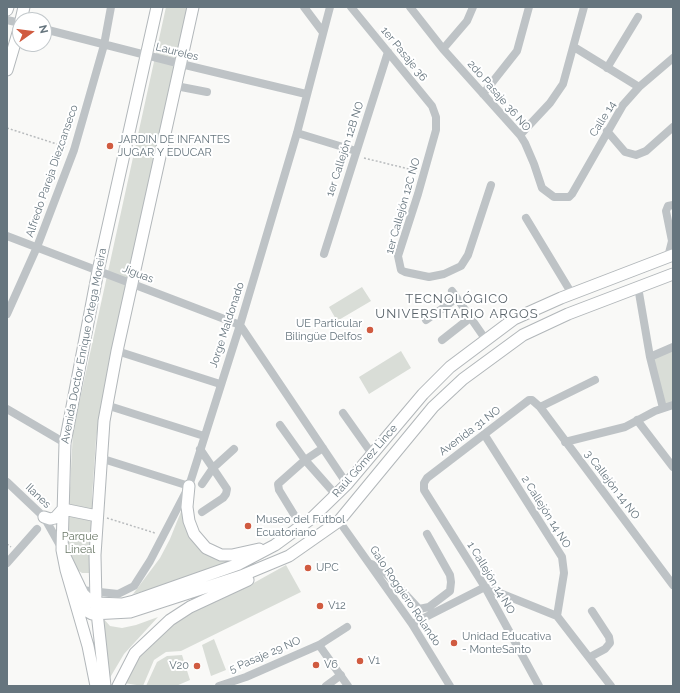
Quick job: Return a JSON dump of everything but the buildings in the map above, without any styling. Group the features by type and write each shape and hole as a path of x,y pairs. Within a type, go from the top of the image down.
{"main road":[{"name":"Avenida Doctor Enrique Ortega Moreira","path":"62,550 65,443 98,271 157,7"},
{"path":"104,686 96,603 95,555 100,458 106,405 193,7"},
{"path":"7,70 12,52"},
{"name":"Raúl Gómez Lince","path":"96,603 122,604 151,596 238,564 275,545 301,526 347,484 423,394 450,367 514,319 572,294 671,256"},
{"name":"Raúl Gómez Lince","path":"83,615 124,613 141,609 241,576 289,556 339,521 433,407 463,379 523,335 568,314 673,274"},
{"path":"189,486 187,507 189,521 194,534 206,548 221,555 232,555 275,545"},
{"path":"44,517 50,519 55,518 63,509 97,516"},
{"path":"62,550 83,615 96,686"},
{"path":"118,686 135,653 170,620 190,607 243,583 289,556"},
{"path":"77,594 96,603"},
{"path":"83,615 96,603"}],"street":[{"name":"Alfredo Pareja Diezcanseco","path":"7,314 37,247 74,150 104,45 111,7"},
{"path":"304,7 322,31"},
{"name":"Jorge Maldonado","path":"77,594 96,592 118,594 131,589 142,576 189,486 220,384 240,325 296,133 322,31 330,7"},
{"name":"1er Pasaje 36","path":"351,7 432,106 436,117"},
{"name":"2do Pasaje 36 NO","path":"410,7 443,50 520,135 534,164 542,188 554,197 563,198"},
{"path":"443,50 467,21 473,7"},
{"path":"483,94 517,51 529,7"},
{"path":"520,135 558,94 567,74 584,7"},
{"path":"607,68 638,17"},
{"name":"Laureles","path":"52,31 146,56 306,94"},
{"path":"574,47 639,87"},
{"name":"1er Callejón 12B NO","path":"324,254 388,52"},
{"name":"Calle 14","path":"563,198 569,197 572,194 623,105 639,87 673,58"},
{"path":"176,86 207,92"},
{"name":"1er Callejón 12C NO","path":"436,117 436,130 398,261 401,270 429,277 455,270 466,261 491,185"},
{"path":"607,131 625,152 636,155 646,150 673,127"},
{"path":"296,133 356,153"},
{"path":"671,256 672,241 666,211 668,206 673,205"},
{"path":"526,218 572,294"},
{"name":"Jiguas","path":"7,236 240,325"},
{"path":"638,287 650,357 663,408"},
{"path":"426,320 454,295 486,340"},
{"path":"442,340 470,318"},
{"path":"240,325 347,484"},
{"path":"650,357 673,347"},
{"path":"117,351 220,384"},
{"path":"540,407 595,380"},
{"name":"3 Callejón 14 NO","path":"532,400 540,407 673,585"},
{"name":"Avenida 31 NO","path":"424,483 427,478 484,434 532,400"},
{"path":"106,405 204,436"},
{"path":"565,442 617,430 663,408 673,405"},
{"path":"7,409 65,443"},
{"path":"343,413 372,454"},
{"path":"637,420 673,467"},
{"path":"280,425 305,460 336,495"},
{"name":"2 Callejón 14 NO","path":"484,434 562,557 564,573 557,616"},
{"path":"301,526 278,487 285,477 305,460 323,448"},
{"path":"200,449 227,489 226,494 202,512"},
{"path":"202,484 213,468 234,449"},
{"path":"100,458 189,486"},
{"name":"Ilanes","path":"7,482 44,517 62,550"},
{"name":"1 Callejón 14 NO","path":"424,483 424,490 485,587 539,686"},
{"name":"Galo Roggiero Rolando","path":"339,521 412,624 450,686"},
{"path":"7,563 37,529"},
{"path":"370,564 382,569 419,608 430,607 450,591 451,582 450,575 427,534"},
{"path":"412,624 485,587 557,616 611,686"},
{"path":"590,657 605,649 610,643 609,637 592,612"},
{"name":"5 Pasaje 29 NO","path":"219,686 246,677 319,645 347,627"},
{"path":"319,645 348,686"},
{"path":"326,686 341,675"}],"path":[{"path":"7,128 74,150"},
{"path":"356,153 424,173"},
{"path":"97,516 163,536"}],"green space":[{"name":"Parque Lineal","path":"166,7 188,7 108,366 96,439 92,497 94,525 93,565 89,573 82,573 76,569 69,554 67,545 73,431"},
{"path":"362,287 371,301 337,321 329,307"},
{"path":"673,347 673,404 663,408 650,357"},
{"path":"401,351 411,368 369,394 359,377"},
{"path":"184,504 196,544 248,556 156,588 133,594 160,558 170,539"},
{"path":"286,565 301,592 181,651 166,652 154,660 143,686 124,683 137,657 158,634 200,606 250,585"},
{"path":"102,617 110,626 122,628 136,625 158,617 124,654 108,681"},
{"path":"214,639 226,670 211,676 202,645"},
{"path":"182,655 190,680 176,686 146,686 157,662 167,656"}],"place":[{"name":"JARDIN DE INFANTES JUGAR Y EDUCAR","path":"110,146"},
{"name":"UE Particular Bilingüe Delfos","path":"370,330"},
{"name":"Museo del Fútbol Ecuatoriano","path":"248,526"},
{"name":"UPC","path":"308,568"},
{"name":"V12","path":"320,606"},
{"name":"Unidad Educativa - MonteSanto","path":"454,643"},
{"name":"V1","path":"360,661"},
{"name":"V6","path":"316,665"},
{"name":"V20","path":"197,666"}],"district":[{"name":"TECNOLÓGICO UNIVERSITARIO ARGOS","path":"457,306"}]}
